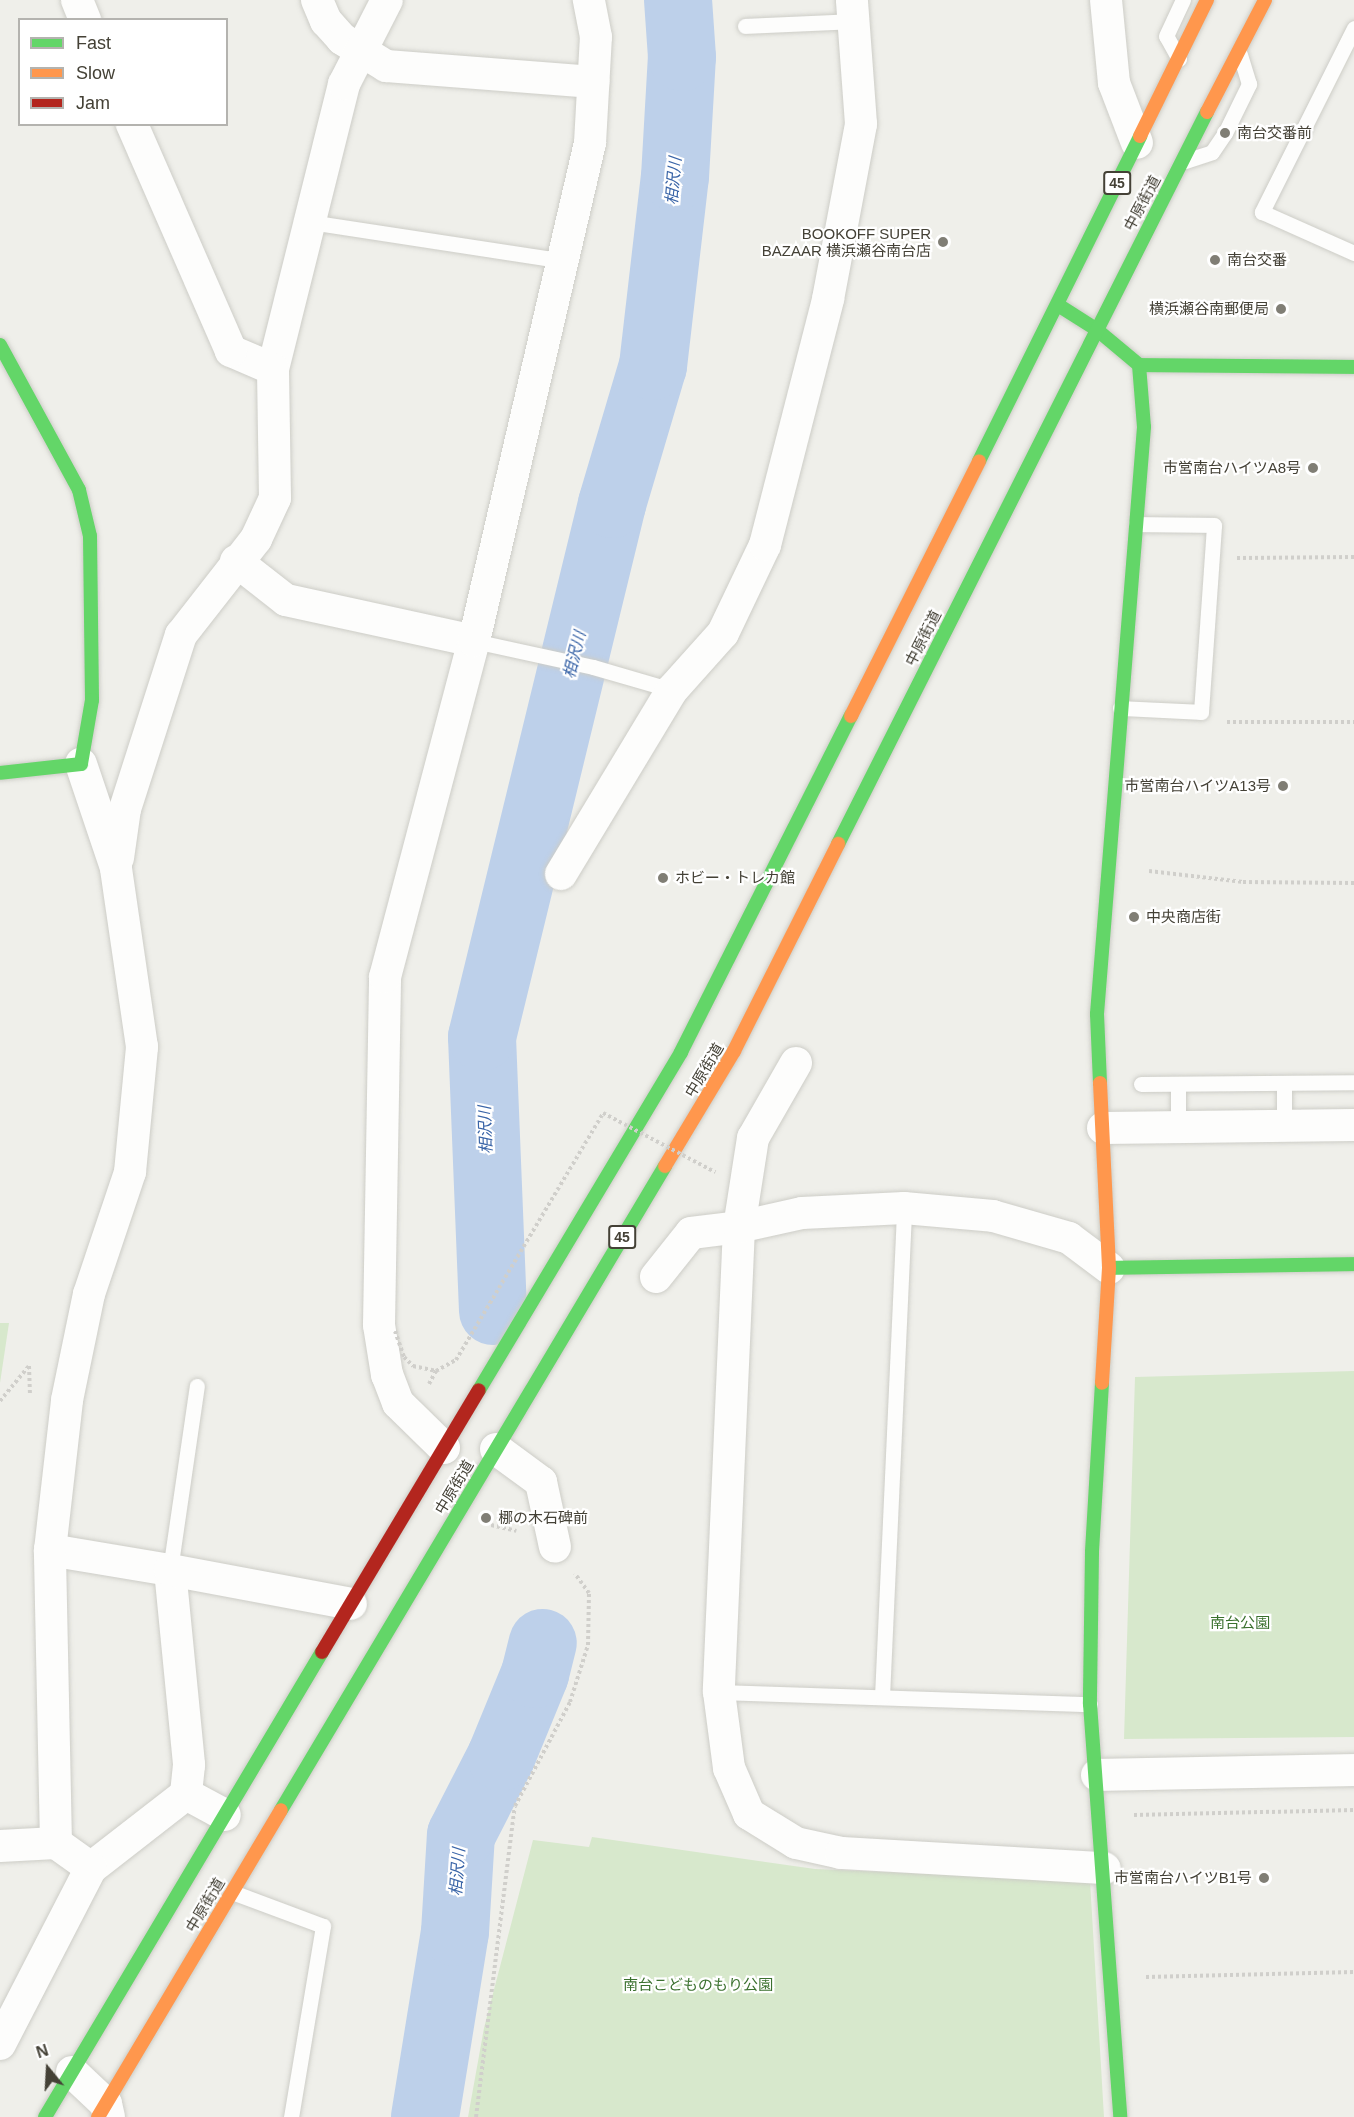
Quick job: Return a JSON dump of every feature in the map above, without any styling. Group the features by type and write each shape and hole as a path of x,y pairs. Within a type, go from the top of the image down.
{"main road":[{"name":"中原街道","path":"45,2117 681,1052 1058,306 1137,143 1180,62 1207,0"},
{"name":"中原街道","path":"104,2112 232,1892 735,1052 1096,329 1264,0"},
{"path":"1058,306 1096,329 1139,365 1354,367"},
{"path":"0,345 79,490 90,536 92,700 81,764 0,773"},
{"path":"1120,2117 1105,1868 1090,1704 1092,1552 1109,1268 1097,1014 1144,427 1139,365"},
{"path":"1109,1268 1354,1264"}],"street":[{"path":"77,0 85,18"},
{"path":"317,0 326,21 342,39 386,66 593,82"},
{"path":"116,868 125,809 181,635 236,561 256,539 275,498 273,369 344,84 359,50 375,29 387,0"},
{"path":"444,1448 398,1403 387,1375 380,1325 385,977 474,641 590,142 596,37 589,0"},
{"path":"1106,0 1114,83 1137,143"},
{"path":"561,874 672,690 723,633 765,545 828,299 861,124 853,10"},
{"path":"133,126 231,351 273,369"},
{"path":"236,561 286,600 474,641"},
{"path":"56,1843 50,1550 67,1400 89,1293 130,1172 142,1047 116,868 81,764"},
{"path":"796,1063 753,1138 740,1227 719,1692 729,1768 749,1814 796,1843 840,1853 1105,1868"},
{"path":"1103,1128 1354,1125"},
{"path":"656,1277 691,1233 740,1227 802,1213 904,1208 993,1215 1069,1238 1109,1268"},
{"path":"496,1449 541,1482 555,1546"},
{"path":"50,1550 351,1604"},
{"path":"0,2044 91,1868 186,1794 189,1765 170,1570"},
{"path":"1097,1775 1354,1770"},
{"path":"186,1794 225,1815"},
{"path":"0,1846 56,1843 91,1868"},
{"path":"72,2072 104,2112"}],"lane":[{"path":"1180,62 1166,36 1183,0"},
{"path":"745,26 853,10"},
{"path":"1354,28 1262,212 1354,253"},
{"path":"1183,162 1212,152 1225,133 1249,84 1239,51"},
{"path":"310,222 564,261"},
{"path":"1120,708 1201,712 1214,525 1136,524"},
{"path":"474,641 593,667 672,690"},
{"path":"1141,1084 1354,1082"},
{"path":"1284,1083 1284,1126"},
{"path":"1178,1084 1178,1127"},
{"path":"882,1697 904,1208"},
{"path":"170,1570 197,1386"},
{"path":"719,1692 1090,1704"},
{"path":"232,1892 323,1926 291,2117"}],"path":[{"path":"1212,558 1354,557"},
{"path":"1201,712 1209,722 1354,722"},
{"path":"1149,871 1243,882 1354,883"},
{"path":"427,1388 436,1371 456,1360 603,1113 715,1172"},
{"path":"395,1331 404,1357 413,1366 436,1371"},
{"path":"476,2117 515,1806 570,1702 588,1645 589,1593 555,1546"},
{"path":"1127,1815 1354,1810"},
{"path":"1142,1977 1354,1972"}],"green space":[{"path":"0,1323 9,1323 0,1383"},
{"name":"南台公園","path":"1354,1371 1354,1737 1124,1739 1135,1377"},
{"name":"南台こどものもり公園","path":"592,1837 815,1869 1090,1881 1104,2117 468,2117 484,2028 533,1840 589,1847"}],"waterway":[{"name":"相沢川","path":"493,1311 482,1037 612,504 653,366 675,177 682,57 678,0"},
{"name":"相沢川","path":"425,2117 455,1932 461,1835 501,1757 535,1674 543,1643"}],"traffic: fast":[{"path":"838,844 1207,112"},
{"path":"979,461 1140,136"},
{"path":"1058,305 1096,329 1139,365 1144,427 1097,1014 1100,1083"},
{"path":"0,345 79,490 90,536 92,700 81,764 0,773"},
{"path":"1139,365 1354,367"},
{"path":"479,1390 681,1052 851,716"},
{"path":"281,1810 665,1166"},
{"path":"1109,1268 1354,1264"},
{"path":"1102,1383 1092,1552 1090,1704 1120,2117"},
{"path":"45,2117 322,1652"}],"traffic: slow":[{"path":"1140,136 1207,0"},
{"path":"1207,112 1265,0"},
{"path":"851,716 979,461"},
{"path":"665,1166 734,1051 838,844"},
{"path":"1100,1083 1109,1268 1102,1383"},
{"path":"98,2117 281,1810"}],"traffic: jam":[{"path":"322,1652 479,1390"}],"place":[{"name":"南台交番前","path":"1225,133"},
{"name":"BOOKOFF SUPER BAZAAR 横浜瀬谷南台店","path":"943,242"},
{"name":"南台交番","path":"1215,260"},
{"name":"横浜瀬谷南郵便局","path":"1281,309"},
{"name":"市営南台ハイツA8号","path":"1313,468"},
{"name":"市営南台ハイツA13号","path":"1283,786"},
{"name":"ホビー・トレカ館","path":"663,878"},
{"name":"中央商店街","path":"1134,917"},
{"name":"梛の木石碑前","path":"486,1518"},
{"name":"市営南台ハイツB1号","path":"1264,1878"}]}
